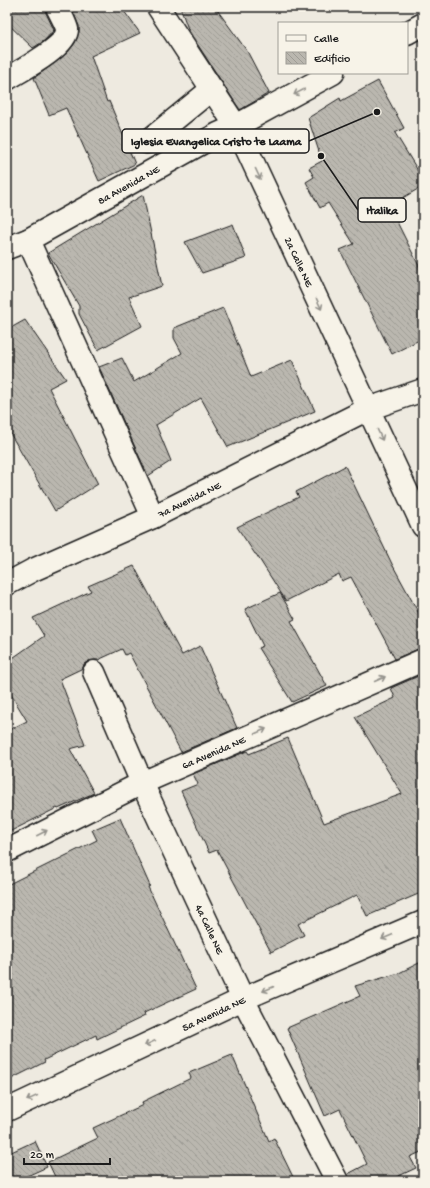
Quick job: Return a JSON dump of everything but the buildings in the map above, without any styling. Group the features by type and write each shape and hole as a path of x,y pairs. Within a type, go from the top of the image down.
{"street":[{"path":"7,79 52,51 65,38 68,29 57,7"},
{"name":"2a Calle NE","path":"158,7 236,126 423,526"},
{"path":"408,32 423,24"},
{"name":"8a Avenida NE","path":"7,248 28,240 211,138 331,74"},
{"path":"147,142 212,89"},
{"path":"28,240 153,517"},
{"name":"7a Avenida NE","path":"7,584 33,570 153,517 368,409 423,390"},
{"name":"6a Avenida NE","path":"7,851 142,783 423,660"},
{"name":"4a Calle NE","path":"94,672 142,783 243,999 337,1181"},
{"name":"5a Avenida NE","path":"7,1110 243,999 423,922"}],"place":[{"name":"Iglesia Evangelica Cristo te Laama","path":"377,112"},
{"name":"Italika","path":"321,156"}]}
